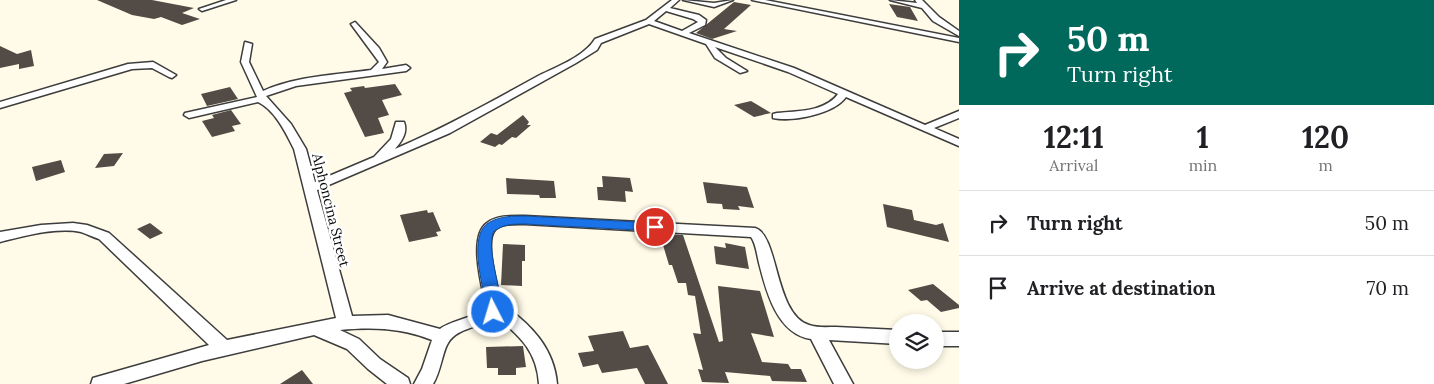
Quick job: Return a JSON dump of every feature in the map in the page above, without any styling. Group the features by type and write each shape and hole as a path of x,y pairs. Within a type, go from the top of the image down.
{"street":[{"path":"202,9 233,0"},
{"path":"312,188 446,131 573,61 594,48 598,41 603,38 649,22 676,0"},
{"path":"686,0 714,5 730,0"},
{"path":"755,0 959,40"},
{"path":"893,0 921,3 936,19 959,34"},
{"path":"665,9 702,20 702,23 684,33"},
{"path":"649,22 791,70 959,143"},
{"path":"355,24 383,62 373,73"},
{"path":"709,42 712,49 722,60 743,70"},
{"name":"Alphoncina Street","path":"248,44 245,62 262,98 287,126 300,149 312,188 331,273 346,324"},
{"path":"0,105 131,66 152,65 172,75"},
{"path":"189,115 262,98 282,86 406,68"},
{"path":"777,116 824,109 835,104 844,93"},
{"path":"926,128 959,114"},
{"path":"375,162 397,141 401,134 400,124"},
{"path":"424,384 431,370 436,347 443,337 452,329 487,317 493,312 494,306 484,239 487,230 505,221 525,220 748,232 758,236 779,300 794,324 804,331 816,333 889,337"},
{"path":"0,237 19,232 66,228 82,228 104,236 224,348"},
{"path":"494,306 525,329 540,350 549,372 548,384"},
{"path":"100,384 134,372 224,348 314,328 370,321 391,322 415,326 443,337"},
{"path":"314,328 353,344 374,364 401,384"},
{"path":"816,333 844,384"},
{"path":"944,339 959,339"}],"building":[{"path":"97,0 152,0 194,8 182,13 200,19 182,25 161,17 154,19 132,15"},
{"path":"734,2 751,5 724,29 737,31 712,39 696,33"},
{"path":"889,4 910,7 918,21 897,17"},
{"path":"0,46 17,54 31,50 34,66 19,69 19,64 0,68"},
{"path":"395,84 402,95 382,100 389,115 378,118 384,133 365,137 344,93 352,91 350,88"},
{"path":"230,87 238,99 207,106 201,94"},
{"path":"751,101 771,113 754,117 734,105"},
{"path":"231,110 241,124 232,126 235,131 212,137 202,121 214,118 212,115"},
{"path":"523,115 529,122 527,125 531,125 516,138 512,137 502,145 499,144 495,147 480,142 491,133 497,135"},
{"path":"123,153 114,166 95,168 104,154"},
{"path":"61,160 65,172 36,181 32,167"},
{"path":"602,176 630,178 633,192 625,191 626,202 598,200 597,187 603,187"},
{"path":"506,178 554,181 556,198 540,198 539,195 507,194"},
{"path":"703,182 747,187 754,208 738,206 740,210 723,209 722,204 707,203"},
{"path":"883,204 912,210 914,220 936,225 943,223 949,242 887,227"},
{"path":"427,210 428,213 433,212 441,231 436,232 438,236 409,242 400,215"},
{"path":"150,223 163,233 150,239 137,229"},
{"path":"653,233 683,235 719,342 723,341 718,286 760,291 774,337 751,333 762,362 788,364 791,369 801,369 807,382 772,381 770,376 725,372 729,383 702,382 698,369 703,370 693,333 701,334 695,296 688,295 686,283 678,283 672,265 669,265 663,245 656,245"},
{"path":"725,243 745,247 749,269 716,264 714,246 726,248"},
{"path":"503,244 525,245 525,261 522,261 522,286 501,285"},
{"path":"933,284 959,305 959,308 941,312 927,300 921,301 908,290"},
{"path":"623,331 630,348 648,345 668,384 645,384 637,368 602,373 598,364 583,367 578,353 594,351 588,336"},
{"path":"523,346 526,367 516,368 516,375 498,375 498,368 487,368 486,347"},
{"path":"302,370 313,384 280,384"}],"route":[{"path":"493,312 494,306 484,239 487,230 494,225 505,221 525,220 655,227"}]}
